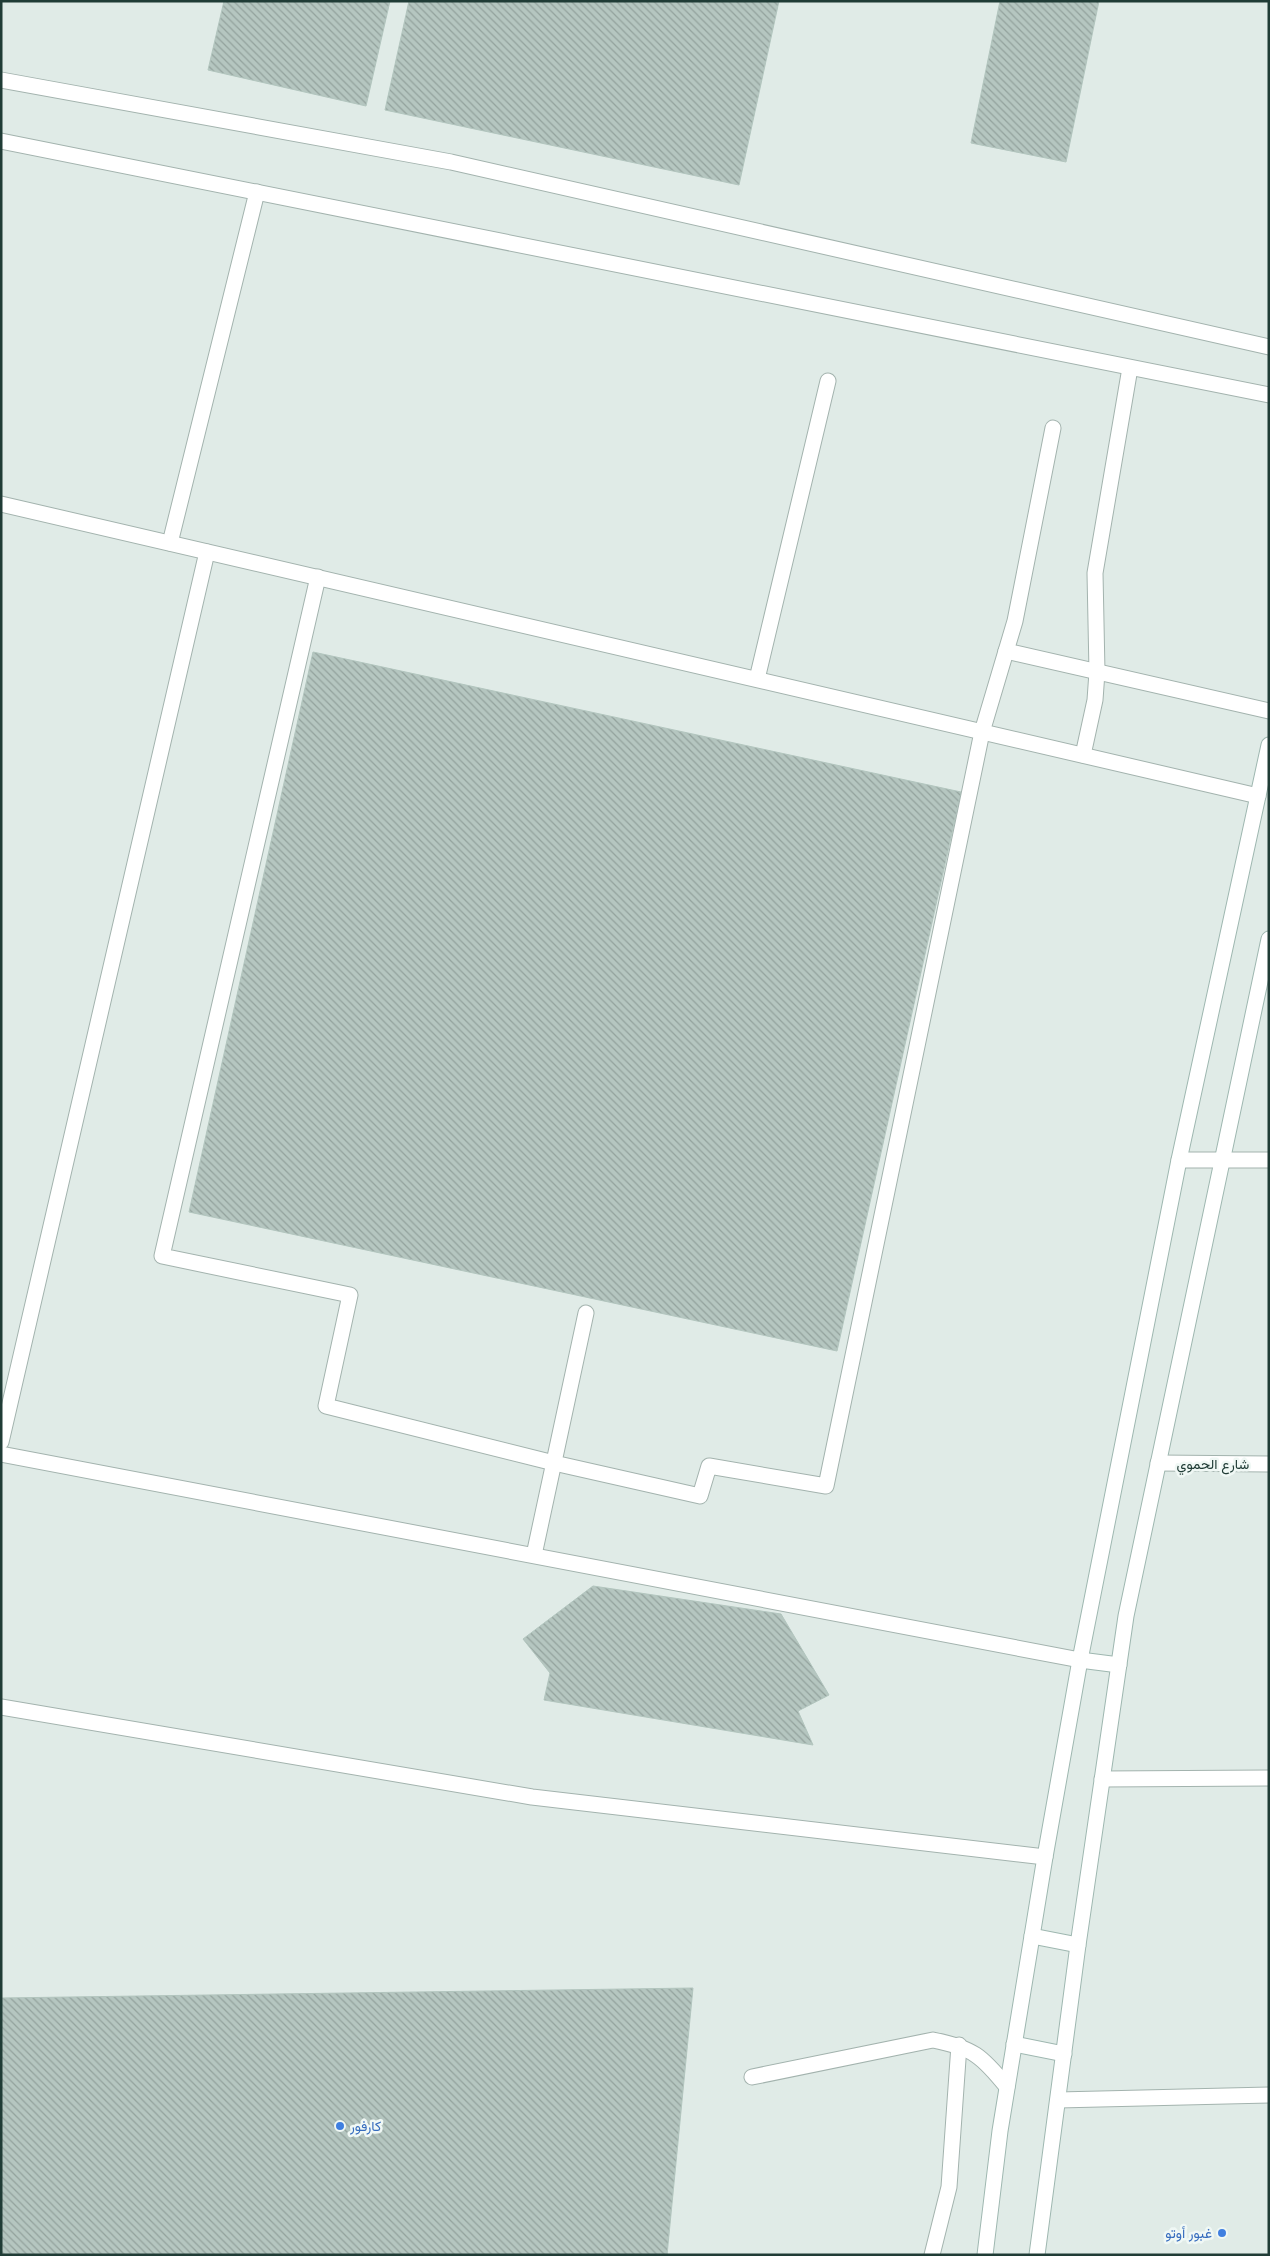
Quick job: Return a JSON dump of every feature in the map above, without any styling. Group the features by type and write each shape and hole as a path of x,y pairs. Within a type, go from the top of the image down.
{"street":[{"path":"1,80 451,162 1269,347"},
{"path":"1,142 1269,395"},
{"path":"170,543 257,192"},
{"path":"1084,755 1093,709 1097,672 1095,573 1130,368"},
{"path":"758,679 828,381"},
{"path":"318,577 162,1256 350,1295 326,1406 554,1463 700,1496 708,1466 826,1486 982,732 1015,621 1053,428"},
{"path":"1,504 1258,796"},
{"path":"1,1442 207,552"},
{"path":"1006,651 1269,711"},
{"path":"985,2255 1007,2087 1044,1857 1080,1660 1179,1160 1269,744"},
{"path":"1036,2255 1078,1945 1126,1616 1269,939"},
{"path":"1179,1160 1269,1160"},
{"path":"534,1555 586,1313"},
{"path":"1,1454 1080,1660 1119,1665"},
{"name":"شارع الحموي","path":"1158,1463 1269,1464"},
{"path":"1,1707 532,1798 1044,1857"},
{"path":"1102,1779 1269,1778"},
{"path":"1032,1936 1078,1945"},
{"path":"752,2077 933,2040 959,2045 986,2061 1007,2087"},
{"path":"1014,2044 1064,2054"},
{"path":"932,2255 949,2187 959,2045"},
{"path":"1058,2100 1269,2095"}],"building":[{"path":"224,1 390,1 366,106 208,70"},
{"path":"409,1 779,1 739,185 385,110"},
{"path":"1000,1 1099,1 1066,162 971,143"},
{"path":"313,652 961,792 837,1351 189,1212"},
{"path":"593,1586 781,1614 829,1695 798,1711 813,1745 544,1700 550,1673 523,1639"},
{"name":"كارفور","path":"693,1988 667,2255 1,2255 1,1998"}],"place":[{"name":"كارفور","path":"340,2126"},
{"name":"غبور أوتو","path":"1222,2233"}]}
